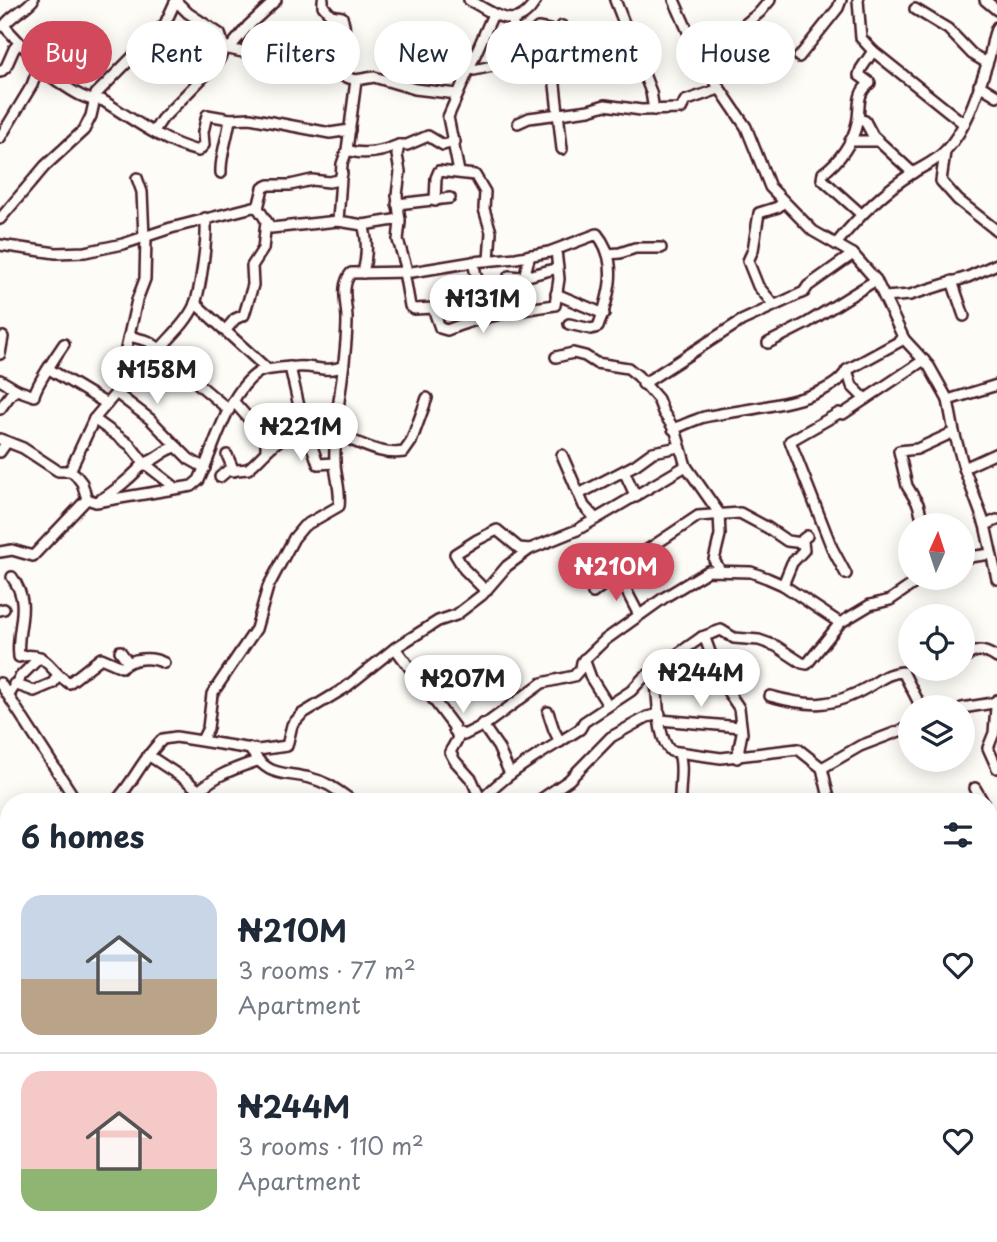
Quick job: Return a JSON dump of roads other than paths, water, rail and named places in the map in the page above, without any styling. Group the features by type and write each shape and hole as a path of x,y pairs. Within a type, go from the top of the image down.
{"street":[{"path":"1,69 6,66 19,43 4,26 33,0"},
{"path":"227,46 275,0"},
{"path":"323,0 323,6 331,15 342,17 344,21"},
{"path":"469,0 492,14 512,19 531,10 536,0"},
{"path":"615,0 623,21"},
{"path":"674,0 683,21"},
{"path":"749,21 770,0"},
{"path":"799,57 838,8 841,0"},
{"path":"858,0 862,38 873,51 964,123"},
{"path":"985,0 997,10"},
{"path":"0,219 45,166 84,130 91,116 96,94 165,24 176,1 200,21"},
{"path":"915,9 948,29 972,54 987,63"},
{"path":"472,58 492,14"},
{"path":"836,244 861,214 880,197 945,152 964,123 987,63 997,27"},
{"path":"861,214 822,179 823,173 836,162 850,141 859,119 857,111 861,89 870,83 859,75 860,69 873,51"},
{"path":"360,79 374,77 415,89 457,94"},
{"path":"0,138 32,84"},
{"path":"65,84 81,96 94,101 102,100 180,146 198,150 204,145 203,132 207,115 230,119 250,118 337,134 350,130"},
{"path":"153,131 196,84"},
{"path":"338,221 338,202 356,84"},
{"path":"459,172 448,117 461,84"},
{"path":"553,84 562,149"},
{"path":"648,84 654,110"},
{"path":"716,84 746,127 770,187 813,231 853,254 876,280 904,339 924,360 948,400 964,468 985,525 997,579"},
{"path":"979,85 997,96"},
{"path":"518,123 529,118 589,110 605,105 654,110 681,109 685,101 719,89"},
{"path":"221,173 230,119"},
{"path":"859,119 865,121 878,141 912,173"},
{"path":"347,150 358,153 386,151 428,136 443,145 454,142"},
{"path":"850,141 878,141"},
{"path":"399,145 398,240 406,267 404,272 410,306 414,309 433,308 440,328 447,330 486,318 555,305 558,268 556,250"},
{"path":"945,152 941,180 958,200 996,230"},
{"path":"435,201 439,171 475,176 485,192 484,209 491,232 489,261"},
{"path":"342,174 339,180 329,183 312,180 290,185 269,185 263,188 258,208 271,228 338,221 362,225 400,219"},
{"path":"70,471 94,419 116,393 137,300 145,279 142,192 137,178"},
{"path":"397,204 450,198"},
{"path":"774,305 758,286 748,261 753,250 759,213 783,202"},
{"path":"0,245 70,253 90,251 205,219 258,208"},
{"path":"160,349 185,321 195,303 206,241 205,219"},
{"path":"225,331 235,319 244,315 253,285 252,266 263,249 266,222"},
{"path":"362,225 366,261 363,273"},
{"path":"202,740 208,728 212,694 255,631 268,587 294,538 304,526 339,506 335,463 337,402 346,351 346,278 351,273 404,272 556,250 597,234 608,254 612,275 604,314 598,327 591,329 569,324"},
{"path":"608,254 635,248 661,248"},
{"path":"523,310 524,277 530,254"},
{"path":"643,384 741,321 804,292 808,286 853,254"},
{"path":"473,262 486,318"},
{"path":"885,298 910,295 997,264"},
{"path":"509,276 524,277 558,268"},
{"path":"768,343 807,323 876,280"},
{"path":"952,281 964,316"},
{"path":"556,294 604,314"},
{"path":"195,303 267,369"},
{"path":"129,336 148,341 160,349 170,360 232,406 263,435 266,439 266,450"},
{"path":"0,354 2,337"},
{"path":"673,429 701,418 800,400 820,392 843,377 847,370 904,339"},
{"path":"0,380 34,396 38,382 64,344"},
{"path":"556,356 573,353 596,363 628,368 658,399 673,429 686,466 719,513 720,535 714,560 720,570"},
{"path":"846,574 832,548 790,441 831,417 843,414 924,360"},
{"path":"91,501 192,486 199,480 205,468 222,423 232,406 249,381 260,372 290,367 317,367 328,371 343,366"},
{"path":"290,367 301,415 318,464 335,463"},
{"path":"49,369 107,404"},
{"path":"847,370 852,386 865,399"},
{"path":"948,400 997,385"},
{"path":"0,409 17,390"},
{"path":"116,393 150,419 189,459 205,468"},
{"path":"337,435 367,448 404,453 411,442 427,398"},
{"path":"220,477 222,473 248,469 266,450 287,435 297,432 301,415"},
{"path":"94,419 130,444 144,463 176,488"},
{"path":"921,513 907,486 899,451 917,449 954,432"},
{"path":"0,452 4,440 23,448 58,471 70,471 82,483 91,501"},
{"path":"0,552 12,550 33,556 91,501 131,478 144,463 151,462 167,448 177,447"},
{"path":"579,494 624,471 653,452 679,447"},
{"path":"964,468 997,453"},
{"path":"227,454 234,471"},
{"path":"562,455 584,506 595,518"},
{"path":"122,793 148,755 163,739 176,737 202,740 258,750 287,746 292,725 302,714 345,688 395,648 438,621 456,615 485,591 507,566 530,549 570,534 636,498 686,466"},
{"path":"624,471 636,498"},
{"path":"593,593 644,552 691,520 698,516 719,513 740,513 787,541 805,540 804,550 792,563 783,585"},
{"path":"985,525 997,520"},
{"path":"485,591 464,569 455,554 497,530 519,548 530,549"},
{"path":"975,556 991,554"},
{"path":"454,730 464,734 542,683 574,676 584,659 603,641 708,571 751,572 783,585 840,623"},
{"path":"12,577 20,587 24,601 21,629 17,637 20,667 24,673"},
{"path":"614,577 627,592 639,615"},
{"path":"657,685 664,663 702,637 721,630 734,638 759,640 776,646 807,664 840,623 870,606 890,600 905,590"},
{"path":"702,637 722,674 727,690 739,708 741,727 737,758"},
{"path":"395,648 454,730 458,738 450,752 472,780 477,793"},
{"path":"120,651 128,662"},
{"path":"975,651 987,651 997,658"},
{"path":"19,657 28,654 40,657 57,676 69,683 100,659 117,667 128,662 149,659 164,663"},
{"path":"9,695 14,684 40,657"},
{"path":"584,659 591,678 608,705"},
{"path":"489,793 510,774 580,729 584,722 663,667"},
{"path":"770,696 803,705 834,702 850,697 890,673 902,672 914,695"},
{"path":"649,675 655,677 657,685 666,747 679,754 737,758 798,749 822,768 828,793"},
{"path":"14,684 34,691 53,683 57,676"},
{"path":"0,683 71,793"},
{"path":"975,706 996,704 994,733 988,748 997,768"},
{"path":"548,712 561,741"},
{"path":"550,793 569,780 611,737 647,718 660,717 741,727"},
{"path":"482,724 498,747 510,774"},
{"path":"822,768 860,746 898,732"},
{"path":"249,748 257,761 276,774 309,778 328,784 341,793"},
{"path":"679,754 682,761 680,793"},
{"path":"148,755 198,790"},
{"path":"195,793 205,783 225,772 257,761"},
{"path":"975,788 978,793"}]}
